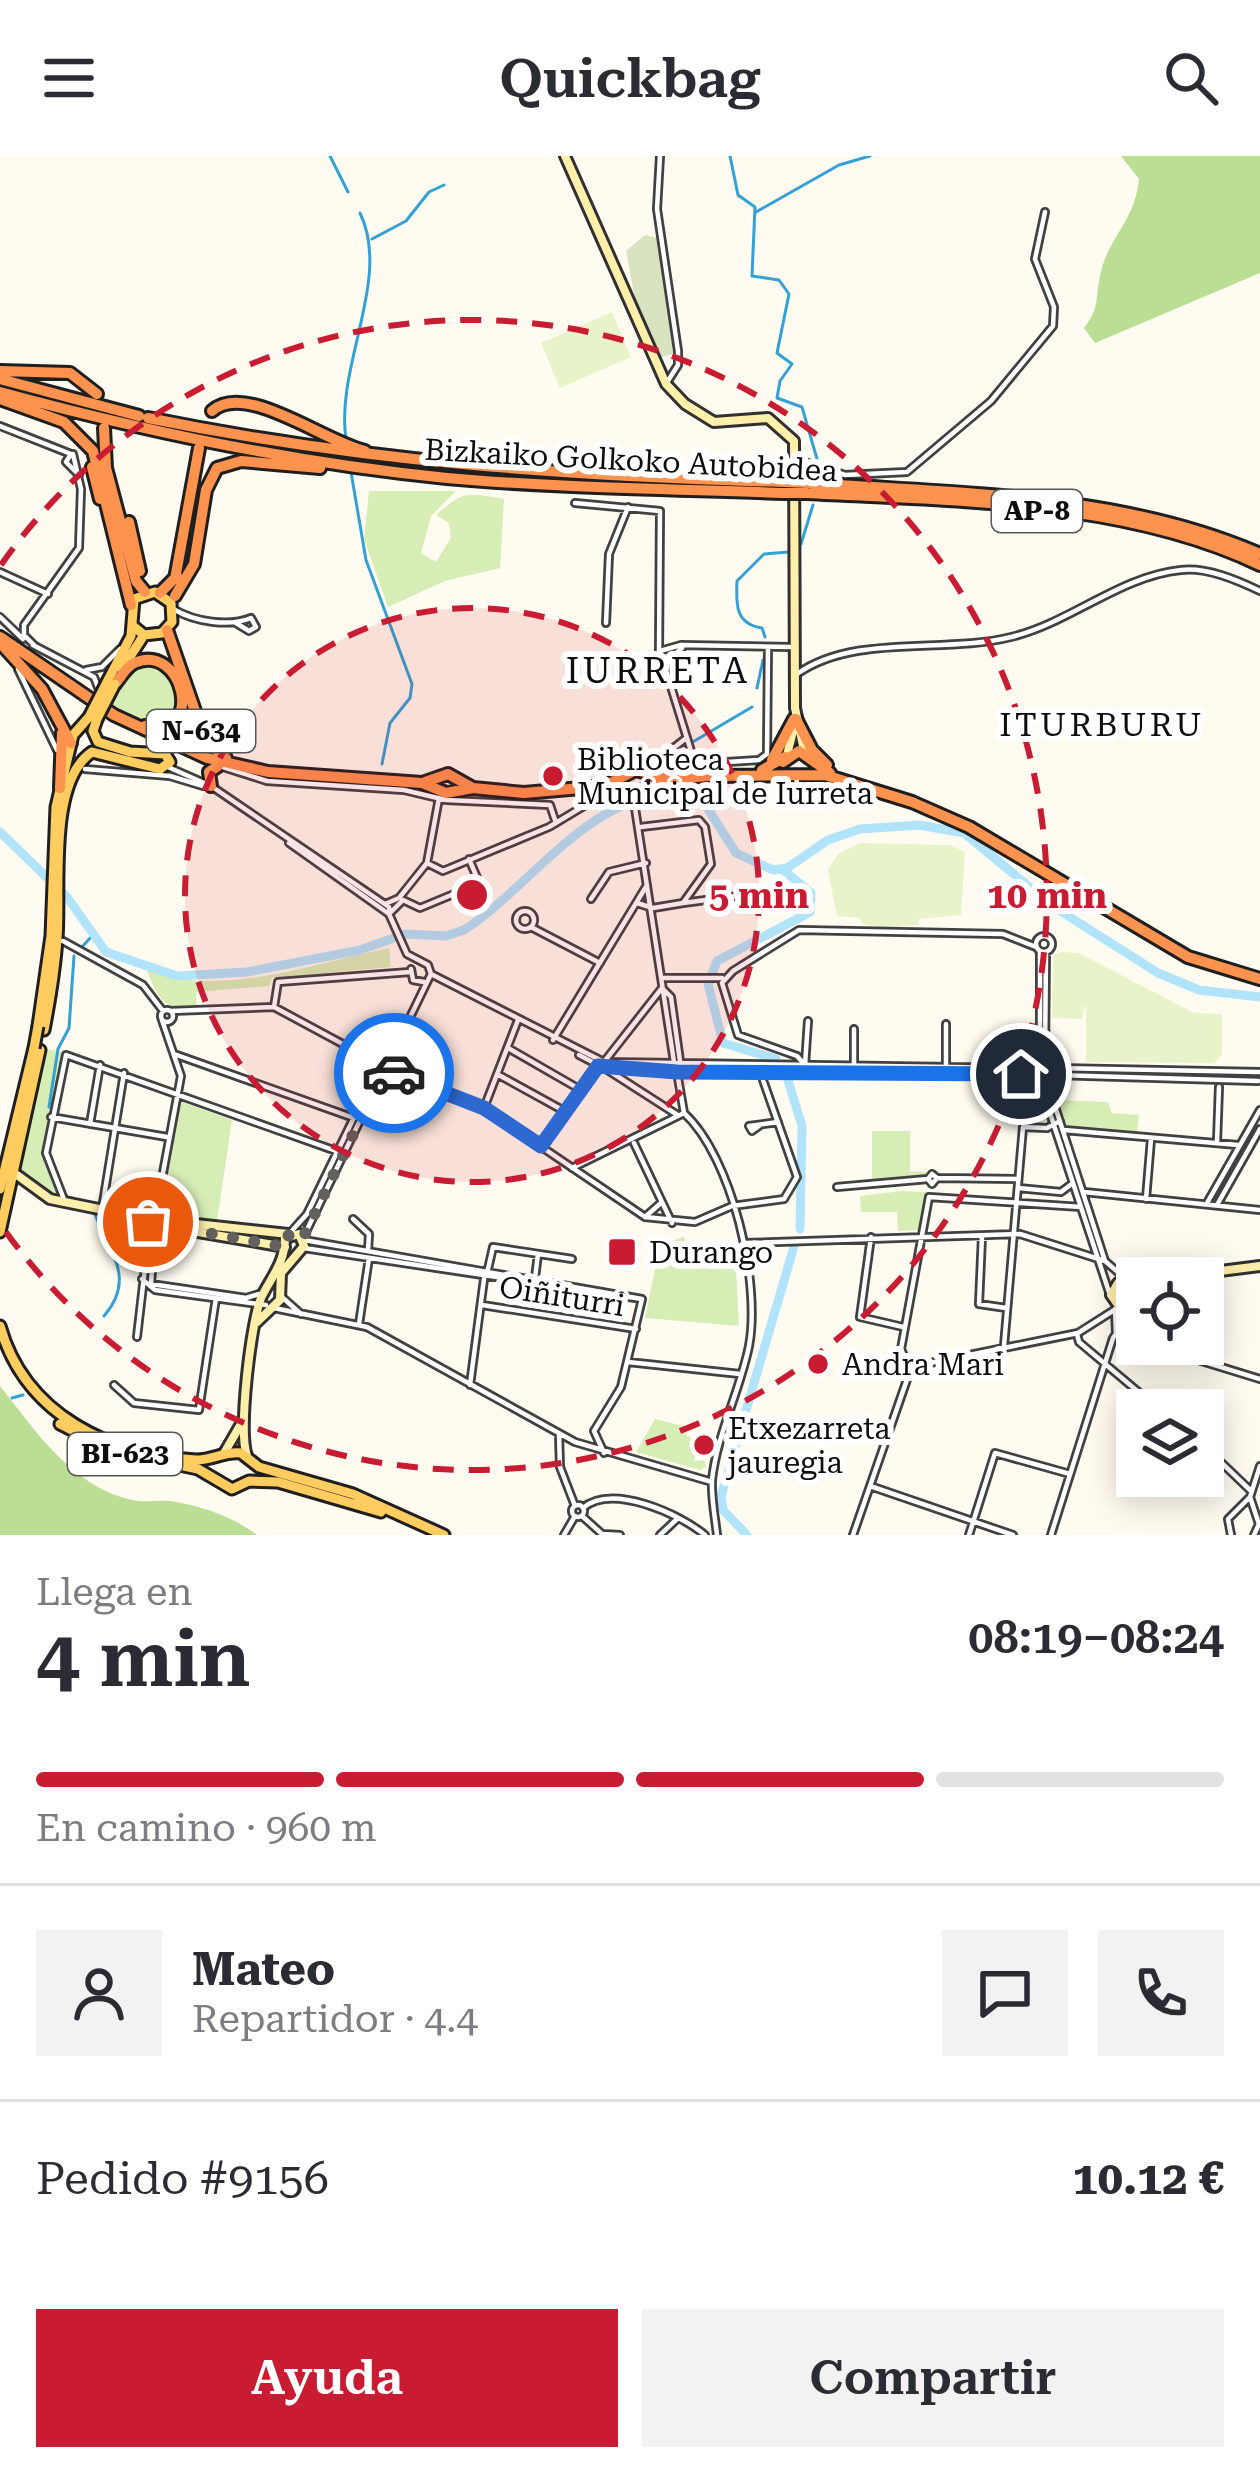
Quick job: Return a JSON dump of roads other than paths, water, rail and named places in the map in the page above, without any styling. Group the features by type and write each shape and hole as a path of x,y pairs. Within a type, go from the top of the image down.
{"highway":[{"path":"0,375 70,373 97,394"},
{"name":"Bizkaiko Golkoko Autobidea","path":"0,375 144,417 307,450 542,475 784,488"},
{"path":"0,395 64,422 87,443 127,551 152,592"},
{"name":"Bizkaiko Golkoko Autobidea","path":"0,395 140,430 419,475 598,488 808,488 1104,510 1186,526 1260,554"},
{"path":"212,411 224,402 249,400 320,437 408,463"},
{"path":"104,428 109,498"},
{"path":"87,443 91,464 109,498"},
{"path":"152,592 175,579 199,448"},
{"path":"173,602 198,563 208,487 217,468 241,461 419,475"},
{"name":"Bizkaiko Golkoko Autobidea","path":"808,488 1130,524 1198,541 1260,566"},
{"path":"127,551 152,592"},
{"path":"127,551 131,604"},
{"name":"N-634","path":"169,627 210,746 233,760 294,774"},
{"path":"72,688 135,722 163,728 177,720 184,704 176,676 148,635"},
{"path":"0,642 42,689 72,745"},
{"name":"N-634","path":"0,642 148,734 254,770 422,783 444,790"},
{"path":"111,682 128,666 144,661 160,662 176,676"},
{"path":"718,776 766,764 784,744 795,715"},
{"path":"795,715 818,757 861,785"},
{"path":"60,788 62,730"},
{"path":"444,790 524,794 637,785 766,769 799,752 861,785 969,826 1188,957 1260,979"},
{"path":"162,762 185,755 254,770"},
{"path":"786,756 784,768 796,779"},
{"path":"796,779 807,758"},
{"path":"214,788 209,772 221,766"},
{"path":"718,776 861,785"}],"main road":[{"path":"57,850 68,788 91,735 111,682 133,626 131,604 152,592 173,602 169,627 148,635 111,682 99,696 91,735"},
{"path":"133,626 148,635"},
{"path":"72,745 91,735"},
{"path":"0,1232 41,1028 52,952 60,788 72,745 91,735 162,762"},
{"path":"0,1189 37,1049"},
{"name":"BI-623","path":"0,1326 13,1361 34,1395"},
{"name":"BI-623","path":"0,1345 34,1395 69,1430 112,1451 217,1478 232,1489 249,1481 322,1492 440,1535"},
{"name":"BI-623","path":"46,1407 121,1446 186,1459 235,1451 249,1460 353,1494 440,1535"},
{"name":"BI-623","path":"217,1478 221,1456"},
{"path":"249,1460 249,1481"}],"street":[{"path":"565,156 666,384 685,404 714,422 768,418 794,441 808,463"},
{"path":"660,156 658,219 678,351 678,365 666,384"},
{"path":"796,464 860,477 907,472 1007,384 1053,326 1054,307 1035,260 1045,212"},
{"path":"0,426 71,454 71,464"},
{"path":"794,441 792,647 796,677"},
{"path":"35,646 24,635 28,620 79,548 79,475 54,448"},
{"path":"796,464 808,463"},
{"path":"575,503 660,511 656,640 667,651"},
{"path":"606,623 609,554 628,507"},
{"path":"796,677 818,660 1008,638 1180,569 1199,570 1260,591"},
{"path":"0,572 47,594"},
{"path":"173,602 190,618"},
{"path":"786,756 795,715 795,608"},
{"path":"0,617 35,646 83,670 98,683 99,696"},
{"path":"169,627 190,618 244,625"},
{"path":"7,622 28,620"},
{"path":"796,623 792,647 796,677"},
{"path":"0,642 25,680 58,752"},
{"path":"83,670 102,668 125,646"},
{"path":"667,651 687,646 792,647"},
{"path":"667,651 685,740 691,760 701,766 763,759 768,750 768,647"},
{"path":"666,662 667,651"},
{"path":"795,715 807,758"},
{"path":"541,1146 662,988 637,785 685,740"},
{"path":"162,762 214,788 385,910 416,964"},
{"path":"221,766 267,781 444,790 550,805 553,825"},
{"path":"85,769 170,776 214,788"},
{"path":"385,910 427,863 444,790"},
{"path":"427,863 442,871 553,825 589,803"},
{"path":"641,827 693,820 706,827 711,867 682,903"},
{"path":"385,910 404,899 420,908 473,886 478,880 470,859"},
{"path":"591,899 609,872 646,862"},
{"path":"553,1040 649,880"},
{"path":"637,903 653,908 767,892"},
{"path":"531,927 600,963"},
{"path":"662,978 722,978 799,930 1003,934 1041,950 1042,1056 1054,1071 1259,1083 1260,1071 1054,1071"},
{"path":"63,941 143,986 167,1011 168,1034 181,1076 167,1137 137,1337"},
{"path":"274,1007 278,982 410,971 416,964 425,964 430,974 667,1103 706,1135 742,1240 750,1339 712,1482 717,1535"},
{"path":"410,971 413,980 424,982"},
{"path":"279,1294 281,1274 302,1244 308,1222 430,974"},
{"path":"722,978 724,1002 738,1035 797,1056 805,1066"},
{"path":"662,988 671,997 680,1113"},
{"path":"167,1011 274,1007 383,1068 484,1108 645,1217 672,1223 706,1220 732,1206 784,1199 794,1187 797,1177 763,1071"},
{"path":"167,1011 168,1021"},
{"path":"168,1021 188,1013"},
{"path":"484,1108 518,1020"},
{"path":"805,1066 808,1021"},
{"path":"946,1024 946,1067"},
{"path":"854,1029 854,1066"},
{"path":"507,1048 581,1090"},
{"path":"64,1202 47,1161 62,1058 71,1054 339,1152"},
{"path":"175,1054 354,1118"},
{"path":"677,1066 763,1071 1025,1070 1042,1056"},
{"path":"90,1124 100,1065"},
{"path":"602,1065 1025,1070 1041,1087 1063,1130 1106,1261"},
{"path":"763,1071 779,1065"},
{"path":"793,1071 805,1066"},
{"path":"249,1460 242,1423 257,1319 290,1234 303,1220 383,1068"},
{"path":"1054,1071 1050,1082 1057,1124 1114,1302"},
{"path":"102,1209 124,1073"},
{"path":"497,1073 566,1112"},
{"path":"1041,1087 1050,1082"},
{"path":"1217,1142 1219,1087"},
{"path":"667,1103 676,1104 679,1096"},
{"path":"1208,1204 1207,1198 1260,1110"},
{"path":"572,1168 584,1167 680,1113"},
{"path":"51,1118 167,1137"},
{"path":"759,1126 778,1122"},
{"path":"1004,1346 1023,1127 1057,1124"},
{"path":"1217,1205 1260,1129"},
{"path":"1063,1130 1238,1145"},
{"path":"0,1163 14,1131"},
{"path":"1146,1199 1151,1137"},
{"path":"634,1141 672,1223"},
{"path":"1251,1145 1260,1146"},
{"path":"584,1167 584,1177"},
{"path":"16,1175 40,1194 64,1202 285,1248 316,1243 369,1254"},
{"path":"837,1187 928,1179 932,1184 937,1178 1061,1192 1073,1183"},
{"path":"1084,1192 1260,1210"},
{"path":"853,1535 873,1487 907,1368 902,1358 905,1328 929,1197 1081,1207"},
{"path":"645,1217 655,1214 662,1202"},
{"path":"353,1219 373,1234 359,1324"},
{"path":"154,1222 290,1234 302,1244 642,1299"},
{"path":"308,1222 316,1243"},
{"path":"742,1240 1013,1235 1097,1255 1116,1269"},
{"path":"982,1236 979,1304 1006,1308"},
{"path":"871,1237 860,1317 905,1328"},
{"path":"1080,1250 1091,1238"},
{"path":"270,1242 280,1267"},
{"path":"470,1385 493,1247 572,1259"},
{"path":"535,1277 538,1254"},
{"path":"1224,1271 1260,1266"},
{"path":"486,1273 535,1277 642,1299"},
{"path":"145,1280 154,1290 246,1304 279,1294"},
{"path":"145,1280 266,1301 301,1314 359,1324 581,1445 712,1482"},
{"path":"1051,1535 1116,1333 1116,1292"},
{"path":"279,1294 301,1314"},
{"path":"114,1384 134,1403 199,1410 216,1298"},
{"path":"581,1445 594,1436 621,1387 642,1299"},
{"path":"1077,1335 1114,1302"},
{"path":"1104,1313 1114,1302"},
{"path":"246,1304 257,1319"},
{"name":"Oiñiturri","path":"480,1304 636,1329"},
{"path":"907,1368 1077,1335 1135,1389"},
{"path":"627,1361 740,1374"},
{"path":"1214,1365 1260,1379"},
{"path":"457,1378 471,1369"},
{"path":"221,1456 242,1423"},
{"path":"560,1434 560,1467 575,1506 602,1535 620,1535"},
{"path":"594,1436 604,1454"},
{"path":"969,1535 995,1453 1070,1474"},
{"path":"1224,1463 1246,1481 1257,1532"},
{"path":"1232,1535 1228,1519 1244,1509 1260,1466"},
{"path":"873,1487 1013,1535"},
{"path":"563,1535 600,1499 626,1501 705,1535"},
{"path":"1244,1509 1252,1511"},
{"path":"660,1535 676,1519"}],"waterway":[{"path":"330,156 348,192"},
{"path":"730,156 738,195 755,207 752,276 779,280 789,294 777,353 792,364 780,381 777,398 802,407 817,459"},
{"path":"756,212 839,165 870,156"},
{"path":"372,239 406,221 429,192 444,185"},
{"path":"346,439 348,382 370,266 360,213"},
{"path":"351,472 366,560 412,684 410,698 390,723 382,764"},
{"path":"801,544 813,505"},
{"path":"765,637 762,628 747,622 739,612 737,581 764,554 789,552"},
{"path":"757,688 763,660"},
{"path":"691,743 752,707"},
{"path":"657,768 680,751"},
{"path":"0,832 67,897 106,952 177,976 247,972 360,950 405,934 446,936 464,930 601,817 632,802 665,795 701,798 736,853 773,870 787,868 828,840 860,829 919,825 964,833 1054,907 1158,973 1199,990 1260,997"},
{"path":"776,1059 723,1043 708,984 717,961 810,912 811,893 782,869"},
{"path":"81,948 92,936"},
{"path":"49,1107 58,1049 69,1028 74,956"},
{"path":"787,1077 802,1126 800,1229"},
{"path":"93,1209 119,1276 114,1302 104,1316"},
{"path":"747,1535 723,1510 721,1496 795,1243"},
{"path":"12,1398 23,1395"}],"tunnel":[{"path":"621,787 641,773"},
{"path":"589,803 611,792"}],"place":[{"name":"Biblioteca Municipal de Iurreta","path":"553,776"},
{"name":"Durango","path":"622,1252"},
{"name":"Andra Mari","path":"818,1364"},
{"name":"Etxezarreta jauregia","path":"704,1445"}],"district":[{"name":"IURRETA","path":"658,671"},
{"name":"ITURBURU","path":"1102,724"}]}
